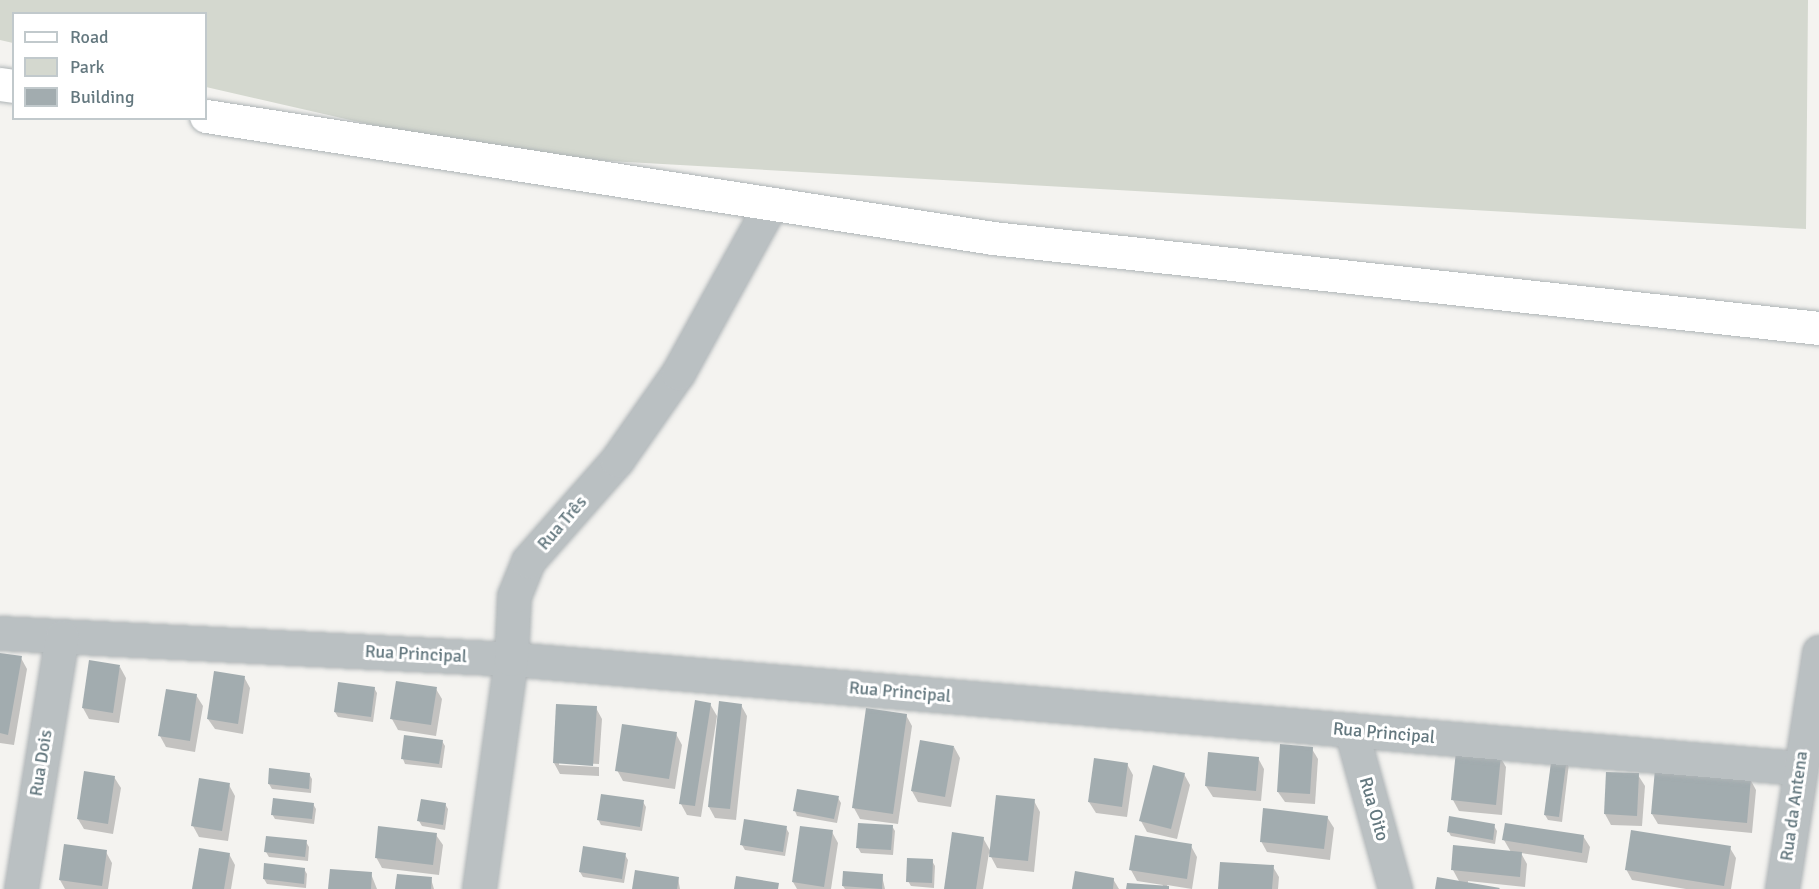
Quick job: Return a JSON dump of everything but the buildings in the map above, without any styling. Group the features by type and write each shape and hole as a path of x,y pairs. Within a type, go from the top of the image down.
{"main road":[{"path":"207,116 993,238 1819,328"}],"street":[{"name":"Rua Três","path":"479,889 511,659 514,596 528,561 617,460 678,373 771,204"},
{"name":"Rua Principal","path":"0,633 511,659 1799,768"},
{"name":"Rua Dois","path":"21,889 62,637"},
{"name":"Rua da Antena","path":"1782,889 1799,768 1819,652"},
{"name":"Rua Oito","path":"1351,730 1395,889"}],"green space":[{"path":"0,0 1808,0 1806,229 503,155 207,87 207,12 12,12 12,43 0,40"}]}
